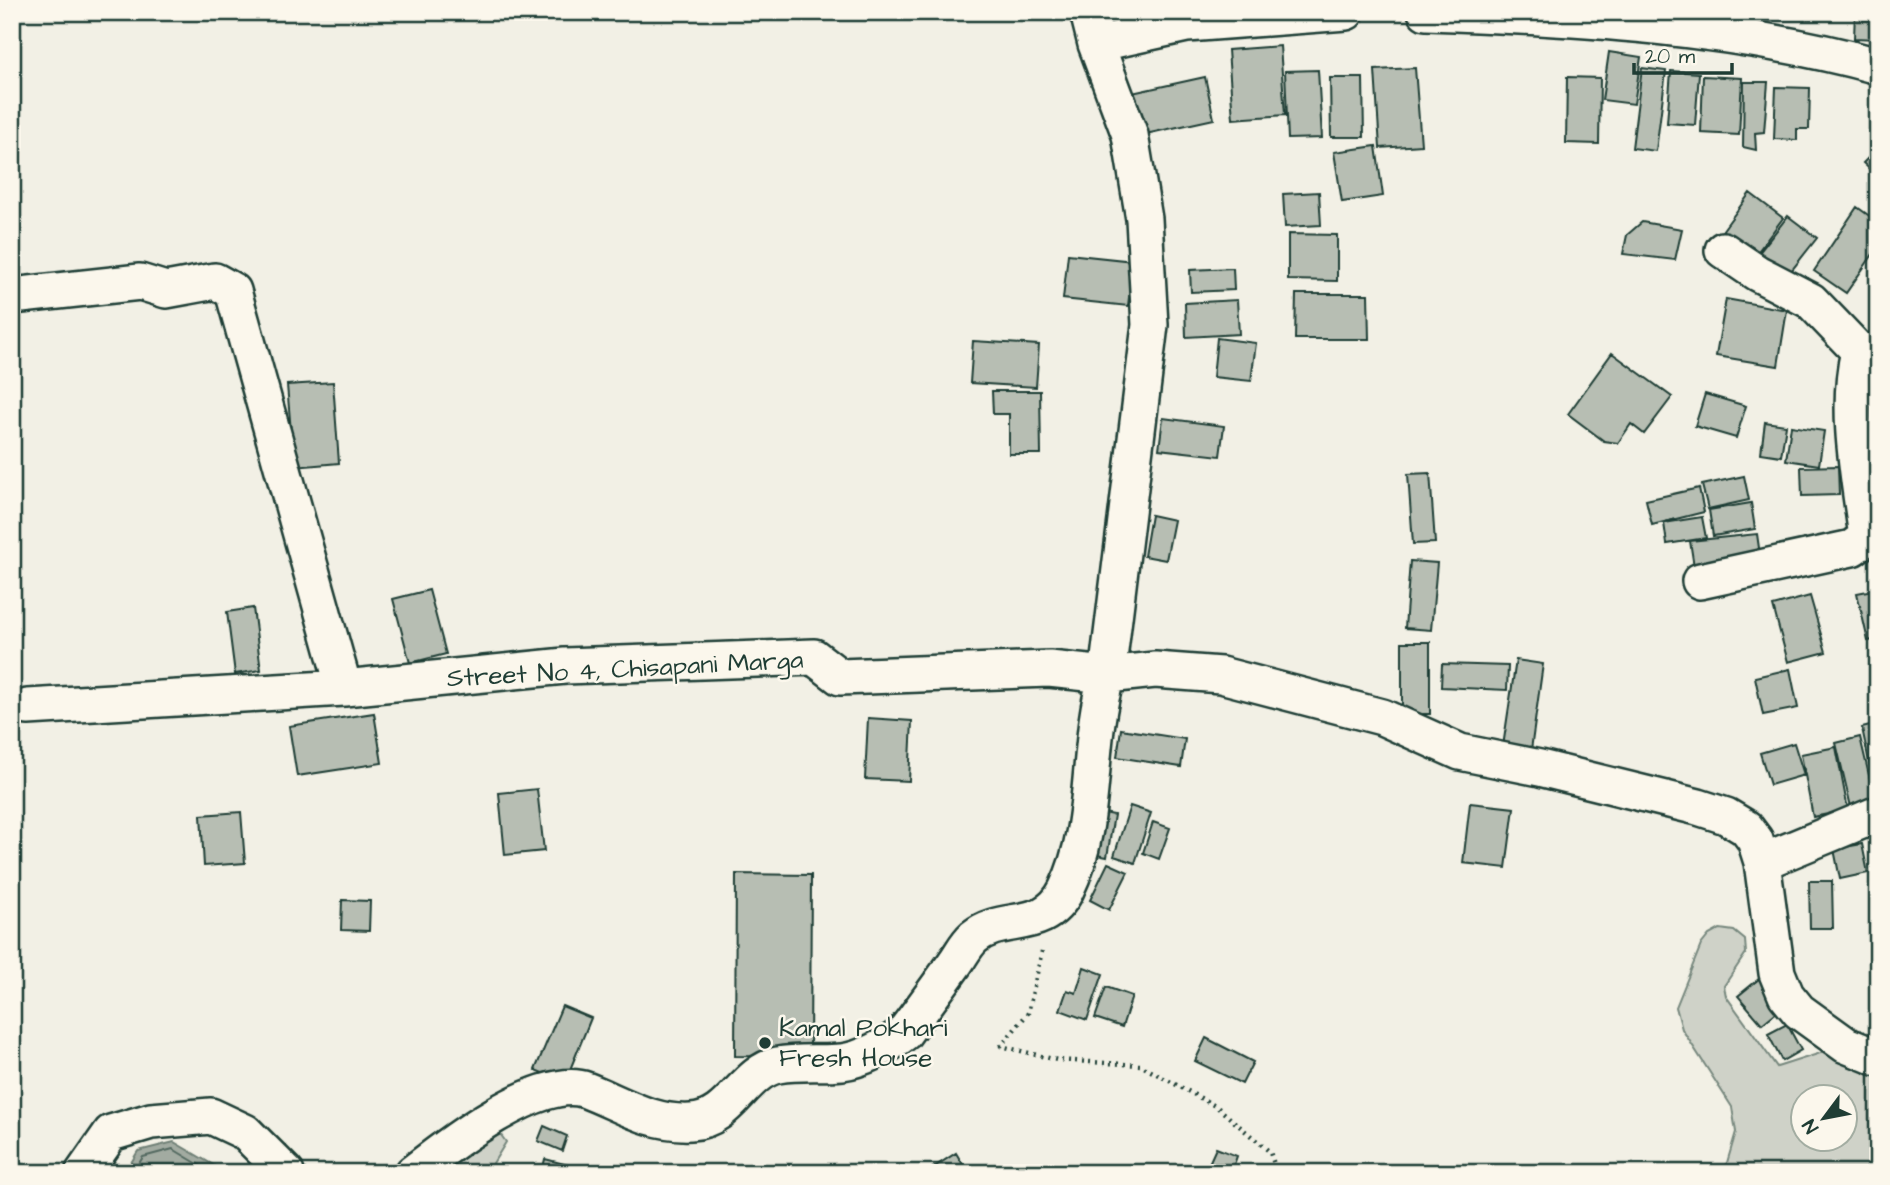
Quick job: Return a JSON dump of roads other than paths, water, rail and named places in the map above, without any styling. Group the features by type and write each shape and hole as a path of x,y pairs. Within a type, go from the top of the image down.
{"street":[{"path":"413,1173 462,1135 551,1090 583,1088 637,1114 659,1120 692,1122 704,1120 731,1104 763,1071 775,1066 846,1062 893,1041 904,1033 974,938 999,928 1031,921 1049,912 1065,892 1086,832 1097,706 1107,676 1150,325 1144,219 1130,135 1092,28 1346,12"},
{"path":"1426,12 1586,15 1818,50 1878,66"},
{"path":"1700,581 1852,548 1867,537 1856,451 1854,371 1868,352 1811,301 1757,273 1723,250"},
{"path":"12,296 140,282 166,290 215,281 233,291 345,688"},
{"name":"Street No 4, Chisapani Marga","path":"28,707 345,688 565,666 814,657 840,677 1049,669 1107,676 1155,670 1221,675 1381,717 1460,752 1698,807 1726,816 1746,828 1755,840 1762,862 1777,973 1786,995 1799,1011 1846,1045 1878,1058"},
{"path":"1762,862 1878,814"},
{"path":"83,1173 111,1133 151,1121 211,1116 245,1132 286,1173"}],"water":[{"path":"174,1142 227,1173 125,1173 138,1151"}],"place":[{"name":"Kamal Pokhari Fresh House","path":"765,1043"}]}
